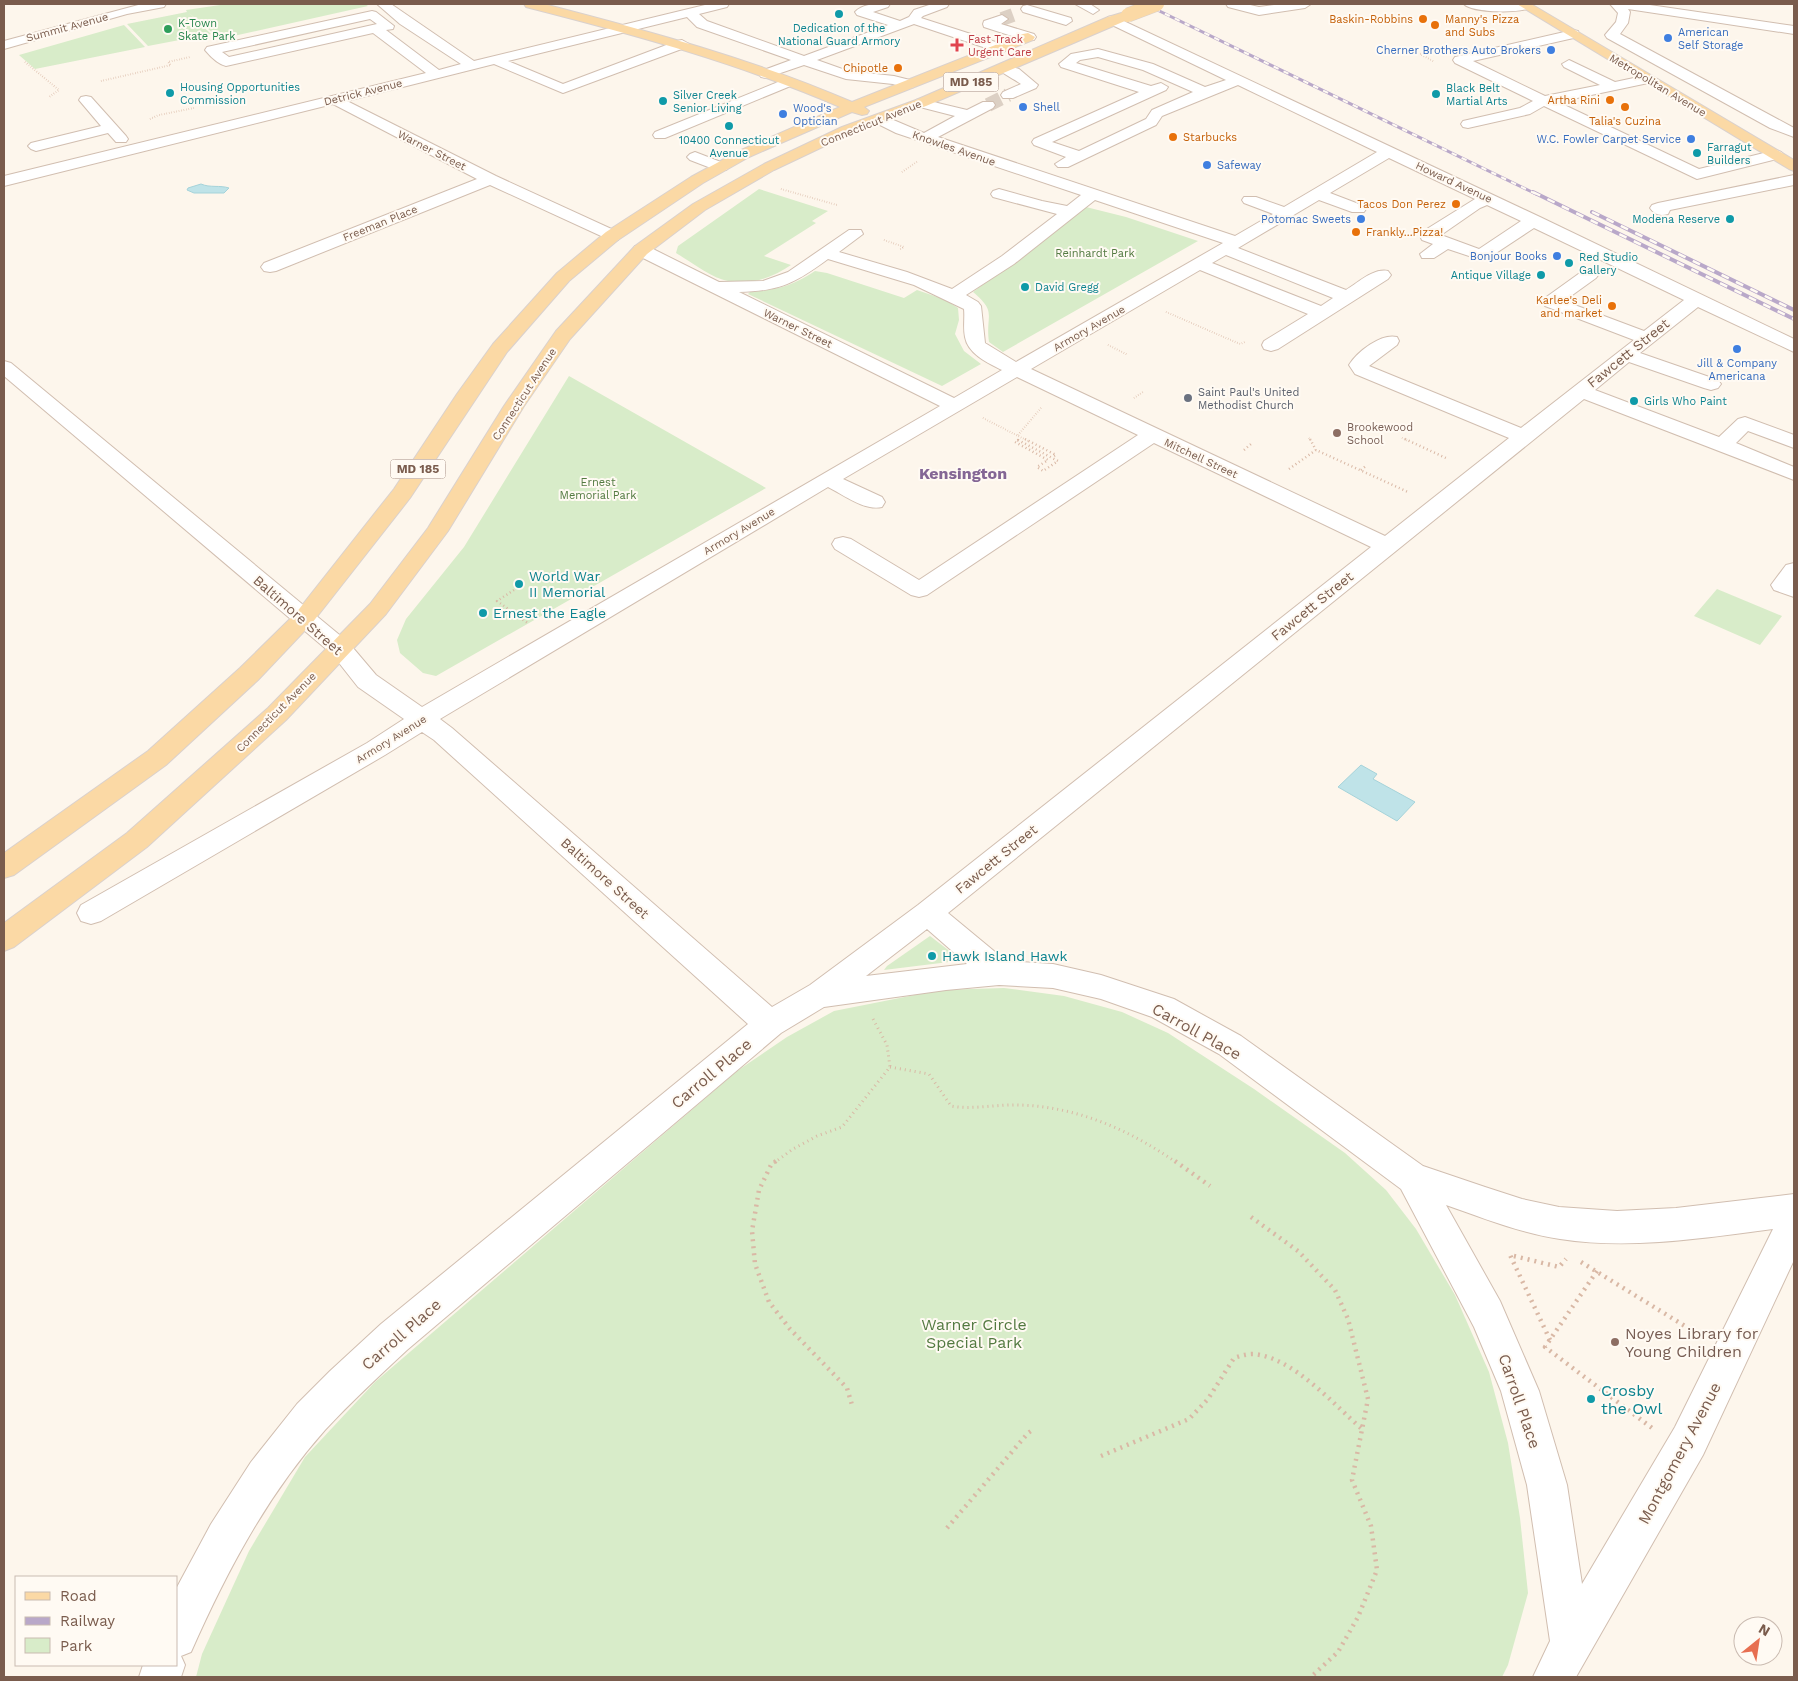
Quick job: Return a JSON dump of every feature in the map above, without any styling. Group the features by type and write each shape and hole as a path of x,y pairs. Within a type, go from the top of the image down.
{"main road":[{"name":"Knowles Avenue","path":"530,4 682,44 852,106 880,119"},
{"name":"Connecticut Avenue","path":"4,866 102,800 157,758 249,674 304,618 402,493 500,348 563,277 612,236 721,167 753,150 852,106 1066,21 1157,4"},
{"name":"Metropolitan Avenue","path":"1527,5 1794,166"},
{"name":"Connecticut Avenue","path":"4,939 137,840 277,714 378,609 437,531 514,406 563,335 641,250 699,207 727,190 847,130 921,103 1055,45 1113,11"},
{"path":"1055,45 1092,20 1095,15 1113,11"}],"street":[{"name":"Summit Avenue","path":"4,45 160,4"},
{"path":"383,4 471,65"},
{"name":"Detrick Avenue","path":"4,181 691,10 723,4"},
{"path":"884,4 861,12 900,25"},
{"path":"914,20 918,13 943,4"},
{"path":"1029,37 989,24 1041,4"},
{"name":"Howard Avenue","path":"1081,4 1113,11 1238,80 1794,346"},
{"path":"1232,4 1259,11 1305,4"},
{"path":"1245,7 1264,4"},
{"path":"1470,4 1479,8 1527,5"},
{"path":"1618,4 1734,15 1794,30"},
{"path":"1618,4 1624,12 1623,20 1612,35 1775,125 1794,132"},
{"path":"663,6 691,10 702,24 846,75 894,80 909,84"},
{"path":"1027,9 1066,21"},
{"path":"381,33 388,26 372,15 212,50 226,62 381,33 403,35 420,31"},
{"path":"766,74 914,20 1000,48"},
{"path":"1623,20 1639,22"},
{"path":"381,33 436,74"},
{"path":"1574,34 1460,60 1698,174 1776,155"},
{"path":"495,60 563,89 682,44"},
{"path":"1055,45 1076,57"},
{"path":"685,58 704,52"},
{"path":"1152,91 1066,64 1076,57 1098,52 1148,67 1204,92"},
{"path":"1569,64 1613,86"},
{"path":"1004,68 1031,84 1008,94"},
{"path":"1468,124 1525,111 1545,100 1648,79"},
{"path":"1079,156 1039,142 1176,80"},
{"path":"1039,176 1151,122 1158,113 1204,92 1238,80"},
{"path":"660,135 788,82"},
{"path":"86,100 130,149"},
{"name":"Warner Street","path":"335,100 485,176 612,236"},
{"path":"921,103 967,115"},
{"path":"925,138 988,105"},
{"name":"Knowles Avenue","path":"880,119 901,130 1092,194 1231,246 1347,297"},
{"path":"36,146 111,128"},
{"name":"Armory Avenue","path":"91,912 376,750 421,720 828,479 1231,246 1388,152"},
{"path":"695,157 721,167"},
{"name":"Freeman Place","path":"270,267 485,176 500,165"},
{"path":"1662,211 1658,208 1794,180"},
{"path":"999,194 1040,206 1070,211"},
{"path":"826,253 954,295 1008,260 1092,194"},
{"path":"1318,194 1358,209"},
{"path":"1489,199 1474,205 1428,236 1498,262"},
{"path":"1250,200 1286,213"},
{"path":"1481,255 1534,220"},
{"path":"716,287 764,286 794,276 855,234"},
{"path":"1428,254 1446,243"},
{"name":"Warner Street","path":"641,250 954,405"},
{"path":"1614,259 1551,302 1646,338"},
{"path":"1199,264 1322,313"},
{"path":"1272,345 1382,275"},
{"name":"Mitchell Street","path":"954,295 972,306 974,317 973,331 977,345 1016,370 1387,546"},
{"name":"Fawcett Street","path":"832,993 928,913 1696,299"},
{"path":"1390,341 1361,361 1358,365 1362,370 1523,436"},
{"path":"1626,354 1711,384"},
{"name":"Baltimore Street","path":"4,367 340,648 367,680 443,734 770,1024"},
{"path":"1580,391 1794,474"},
{"path":"1722,445 1745,423 1794,442"},
{"path":"843,544 919,590 1152,435"},
{"path":"828,479 874,502"},
{"path":"1794,570 1782,585 1794,590"},
{"path":"928,913 999,973"},
{"name":"Carroll Place","path":"178,1632 189,1607 235,1522 270,1470 335,1392 394,1337 770,1024 832,993 999,973 1053,976 1101,987 1163,1008 1230,1045 1413,1178 1510,1210 1564,1224 1604,1227 1667,1225 1794,1210"},
{"name":"Carroll Place","path":"1413,1178 1487,1314 1520,1391 1547,1485 1572,1643"},
{"name":"Montgomery Avenue","path":"1554,1677 1683,1452 1794,1223"}],"path":[{"path":"96,82 170,65 168,62 192,56"},
{"path":"23,60 58,90 49,97"},
{"path":"100,115 107,113 120,127 126,127 145,122 159,115 194,108"},
{"path":"780,189 837,205"},
{"path":"1160,310 1240,344 1244,341 1253,345"},
{"path":"1110,346 1128,355"},
{"path":"1018,435 1043,406"},
{"path":"983,418 1056,455 1052,457"},
{"path":"1309,438 1316,450 1408,492"},
{"path":"1402,438 1448,459"},
{"path":"1018,440 1052,457 1058,461 1043,471 1037,467 1048,460 1014,443 1018,440"},
{"path":"1284,472 1316,450"},
{"path":"1361,470 1367,465"},
{"path":"514,590 497,601 529,624"},
{"path":"832,993 876,1022 887,1045 890,1067 842,1127 817,1136 793,1149 771,1165 759,1190 752,1231 755,1264 769,1302 790,1329 847,1388 852,1404"},
{"path":"890,1067 929,1074 951,1106 962,1109 995,1105 1044,1106 1080,1114 1117,1128 1154,1148 1185,1167 1210,1186"},
{"path":"1251,1216 1298,1251 1335,1290 1348,1319 1368,1399 1352,1480 1370,1526 1377,1570 1358,1618 1338,1652 1311,1677"},
{"path":"1550,1340 1510,1256 1559,1267 1568,1255"},
{"path":"1576,1259 1693,1332"},
{"path":"1597,1271 1545,1347 1683,1452"},
{"path":"1101,1456 1189,1419 1208,1399 1234,1358 1253,1354 1272,1359 1299,1373 1363,1430"},
{"path":"947,1528 1028,1433 1034,1429"}],"green space":[{"path":"227,4 365,4 368,6 220,39 189,13 211,34 148,46 127,24 187,12 186,10"},
{"path":"124,25 145,47 35,69 19,55"},
{"path":"759,189 828,211 812,221 816,223 764,256 791,265 776,274 759,280 733,282 713,276 676,253 678,246"},
{"name":"Reinhardt Park","path":"1086,207 1126,217 1198,241 1003,352 989,342 988,310 981,299 973,292"},
{"path":"815,271 827,273 904,298 917,290 946,300 958,308 959,320 955,334 964,351 981,364 942,386 748,294 750,292 784,286 798,281"},
{"name":"Ernest Memorial Park","path":"569,376 766,488 436,676 423,673 400,653 397,640 406,619 464,547"},
{"path":"1717,589 1782,616 1760,645 1694,616"},
{"path":"930,936 960,959 957,961 884,970 887,966"},
{"name":"Warner Circle Special Park","path":"1004,988 1064,996 1122,1012 1168,1033 1254,1089 1345,1153 1386,1190 1416,1229 1455,1295 1489,1372 1508,1443 1520,1518 1528,1593 1508,1665 1502,1677 196,1677 202,1654 249,1551 305,1457 375,1382 737,1071 787,1037 834,1011 940,990"}],"water":[{"path":"201,184 229,188 224,193 194,193 187,190"},
{"path":"1361,765 1377,774 1373,779 1415,802 1397,821 1338,787"}],"tunnel":[{"path":"1002,19 1013,15"},
{"path":"988,105 1008,95"}],"railway":[{"path":"1145,4 1536,194"},
{"path":"1533,192 1794,319"},
{"path":"1592,212 1794,310"}],"place":[{"name":"Dedication of the National Guard Armory","path":"839,14"},
{"name":"Baskin-Robbins","path":"1423,19"},
{"name":"Manny's Pizza and Subs","path":"1435,25"},
{"name":"K-Town Skate Park","path":"168,29"},
{"name":"American Self Storage","path":"1668,38"},
{"name":"Fast Track Urgent Care","path":"957,45"},
{"name":"Cherner Brothers Auto Brokers","path":"1551,50"},
{"name":"Chipotle","path":"898,68"},
{"name":"Housing Opportunities Commission","path":"170,93"},
{"name":"Black Belt Martial Arts","path":"1436,94"},
{"name":"Artha Rini","path":"1610,100"},
{"name":"Silver Creek Senior Living","path":"663,101"},
{"name":"Shell","path":"1023,107"},
{"name":"Talia's Cuzina","path":"1625,107"},
{"name":"Wood's Optician","path":"783,114"},
{"name":"10400 Connecticut Avenue","path":"729,126"},
{"name":"Starbucks","path":"1173,137"},
{"name":"W.C. Fowler Carpet Service","path":"1691,139"},
{"name":"Farragut Builders","path":"1697,153"},
{"name":"Safeway","path":"1207,165"},
{"name":"Tacos Don Perez","path":"1456,204"},
{"name":"Potomac Sweets","path":"1361,219"},
{"name":"Modena Reserve","path":"1730,219"},
{"name":"Frankly...Pizza!","path":"1356,232"},
{"name":"Bonjour Books","path":"1557,256"},
{"name":"Red Studio Gallery","path":"1569,263"},
{"name":"Antique Village","path":"1541,275"},
{"name":"David Gregg","path":"1025,287"},
{"name":"Karlee's Deli and market","path":"1612,306"},
{"name":"Jill & Company Americana","path":"1737,349"},
{"name":"Saint Paul's United Methodist Church","path":"1188,398"},
{"name":"Girls Who Paint","path":"1634,401"},
{"name":"Brookewood School","path":"1337,433"},
{"name":"World War II Memorial","path":"519,584"},
{"name":"Ernest the Eagle","path":"483,613"},
{"name":"Hawk Island Hawk","path":"932,956"},
{"name":"Noyes Library for Young Children","path":"1615,1342"},
{"name":"Crosby the Owl","path":"1591,1399"}],"district":[{"name":"Kensington","path":"963,473"}]}
